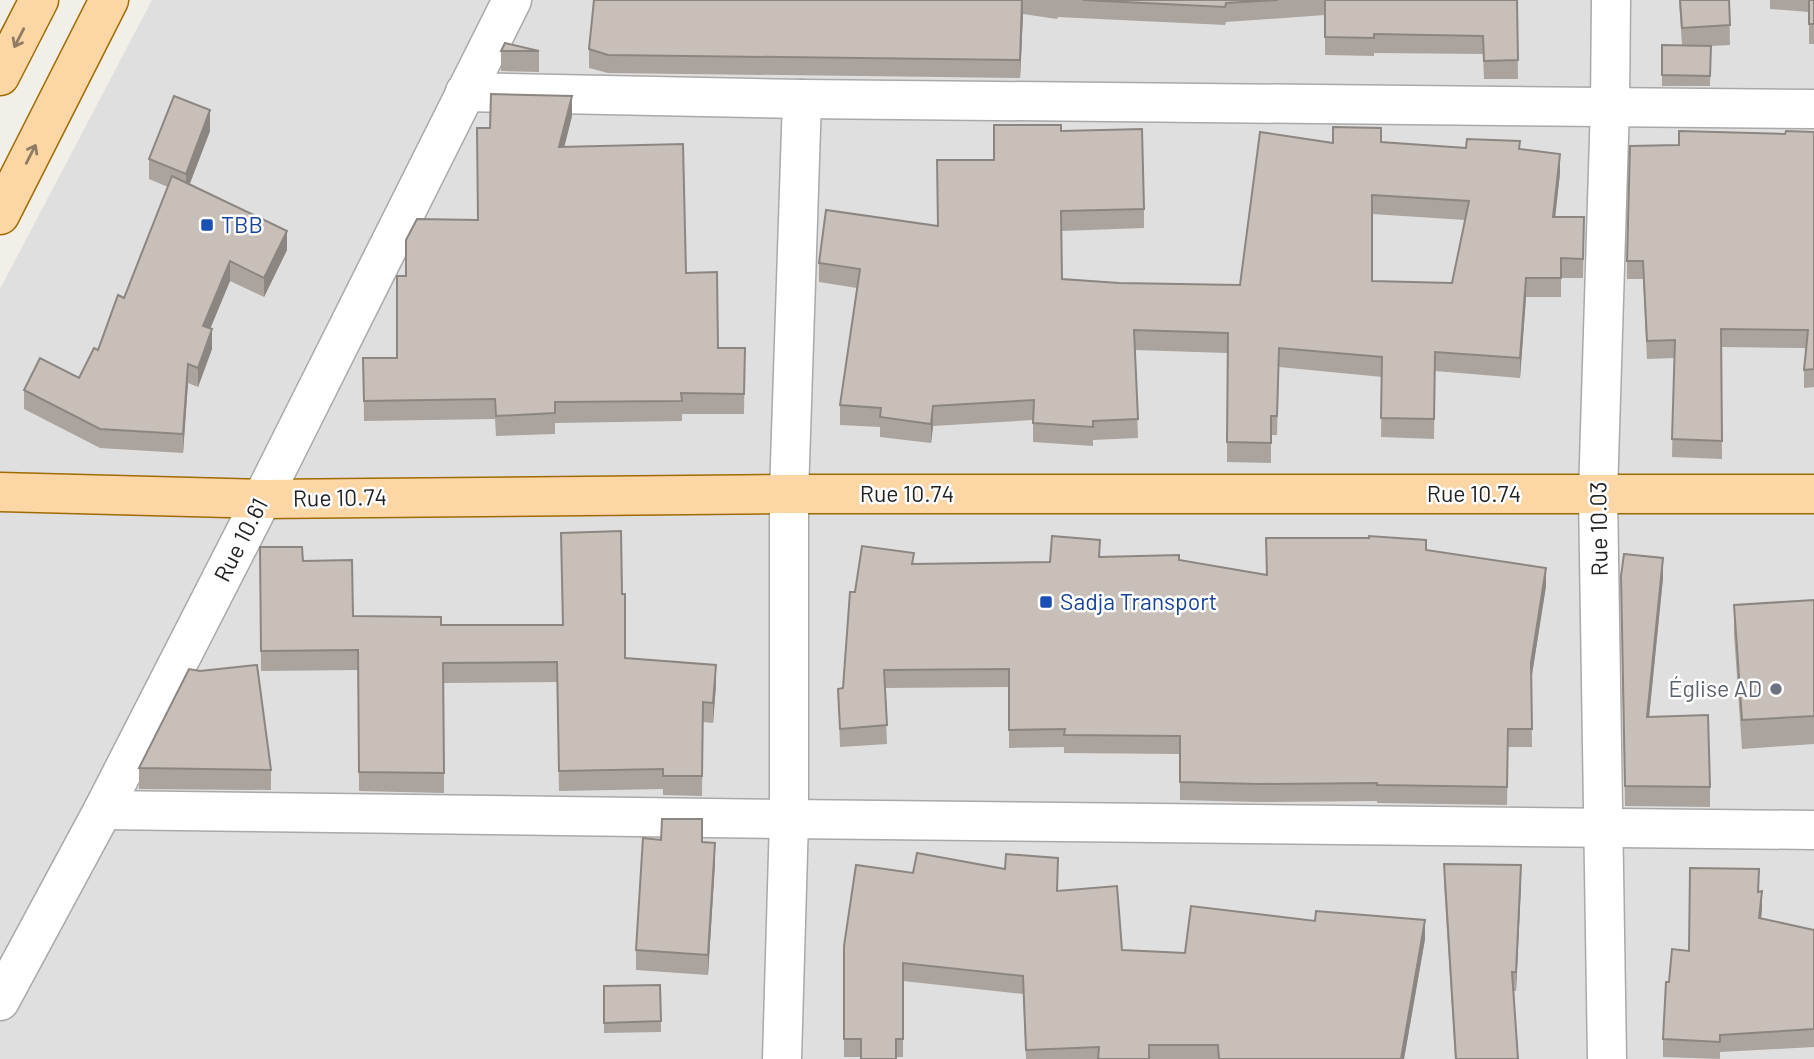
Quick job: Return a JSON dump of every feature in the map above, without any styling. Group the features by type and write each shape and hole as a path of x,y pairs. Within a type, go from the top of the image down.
{"main road":[{"path":"0,76 39,0"},
{"path":"0,215 110,0"},
{"name":"Rue 10.74","path":"0,492 262,499 789,494 1814,494"}],"street":[{"name":"Rue 10.61","path":"0,1002 103,810 262,499 512,0"},
{"name":"Rue 10.03","path":"1607,1059 1598,494 1611,0"},
{"path":"466,92 802,99 1814,109"},
{"path":"782,1059 789,819 789,494 802,99"},
{"path":"103,810 1814,830"}],"shaded area":[{"path":"152,0 1814,0 1814,1059 0,1059 0,289"}],"building":[{"path":"594,0 1022,0 1020,60 608,55 589,49"},
{"path":"1083,0 1278,0 1226,3 1225,7"},
{"path":"1325,0 1517,0 1518,60 1484,61 1483,36 1374,34 1374,38 1325,37"},
{"path":"1680,0 1729,0 1730,25 1682,28"},
{"path":"1809,0 1814,0 1814,24 1809,24"},
{"path":"505,43 539,51 501,51"},
{"path":"1662,45 1711,46 1710,76 1662,75"},
{"path":"491,94 572,96 559,147 683,144 686,273 717,272 718,348 745,348 744,394 681,393 682,401 555,402 555,413 496,416 495,399 364,401 363,358 397,358 397,276 406,276 406,240 417,219 478,220 477,128 490,128"},
{"path":"174,96 210,110 186,174 149,159"},
{"path":"994,125 1061,125 1061,131 1142,129 1144,209 1061,211 1062,279 1240,285 1260,132 1333,143 1333,127 1381,128 1381,142 1466,148 1467,139 1520,141 1519,149 1560,154 1553,217 1584,217 1583,259 1561,258 1561,278 1526,278 1520,358 1435,352 1434,419 1381,418 1382,357 1279,348 1277,416 1271,416 1271,443 1227,442 1228,333 1134,330 1138,419 1093,421 1093,427 1033,423 1034,400 933,406 931,424 880,417 881,408 840,405 860,269 819,263 826,210 938,226 937,160 994,160","holes":["1372,195 1469,201 1452,283 1372,281"]},
{"path":"1679,131 1785,134 1786,131 1814,132 1814,369 1804,370 1808,330 1721,329 1722,441 1672,439 1675,340 1647,341 1643,261 1627,261 1630,146 1679,145"},
{"path":"172,176 287,231 264,278 230,261 203,326 212,329 198,368 188,364 183,434 100,429 24,390 40,358 79,378 94,348 98,350 118,295 124,298"},
{"path":"621,531 625,658 716,665 713,703 703,702 702,776 663,776 663,769 559,771 557,662 443,663 444,773 359,772 358,650 261,651 260,547 302,547 303,561 352,560 353,616 441,617 441,625 563,625 561,533"},
{"path":"1052,536 1100,540 1099,557 1179,555 1179,560 1267,575 1266,538 1369,536 1426,540 1426,550 1546,568 1531,663 1532,729 1508,729 1507,787 1180,782 1180,736 1064,735 1065,729 1009,730 1009,669 884,670 887,725 840,729 838,689 843,688 850,592 855,592 862,546 914,553 912,564 1050,562"},
{"path":"1624,554 1663,558 1647,717 1708,715 1710,787 1625,786 1621,576"},
{"name":"Église AD","path":"1814,600 1814,716 1742,720 1734,605"},
{"path":"257,665 271,770 139,768 189,669 200,671"},
{"path":"662,819 702,819 702,842 715,843 708,955 636,950 643,838 661,840"},
{"path":"917,853 1005,869 1006,854 1058,858 1057,891 1117,886 1122,950 1185,953 1191,906 1315,921 1316,911 1425,920 1401,1059 1219,1059 1218,1045 1149,1045 1149,1059 1098,1059 1099,1047 1026,1050 1023,976 903,963 903,1039 896,1039 896,1059 861,1059 861,1039 844,1039 844,946 856,865 913,873"},
{"path":"1444,864 1521,865 1516,972 1512,972 1518,1059 1456,1059"},
{"path":"1690,868 1759,869 1758,892 1762,891 1759,918 1814,930 1814,1029 1720,1035 1720,1042 1663,1039 1666,982 1669,982 1672,949 1689,951"},
{"path":"660,985 661,1021 604,1023 604,986"}],"place":[{"name":"TBB","path":"207,225"},
{"name":"Sadja Transport","path":"1046,602"},
{"name":"Église AD","path":"1776,689"}]}
